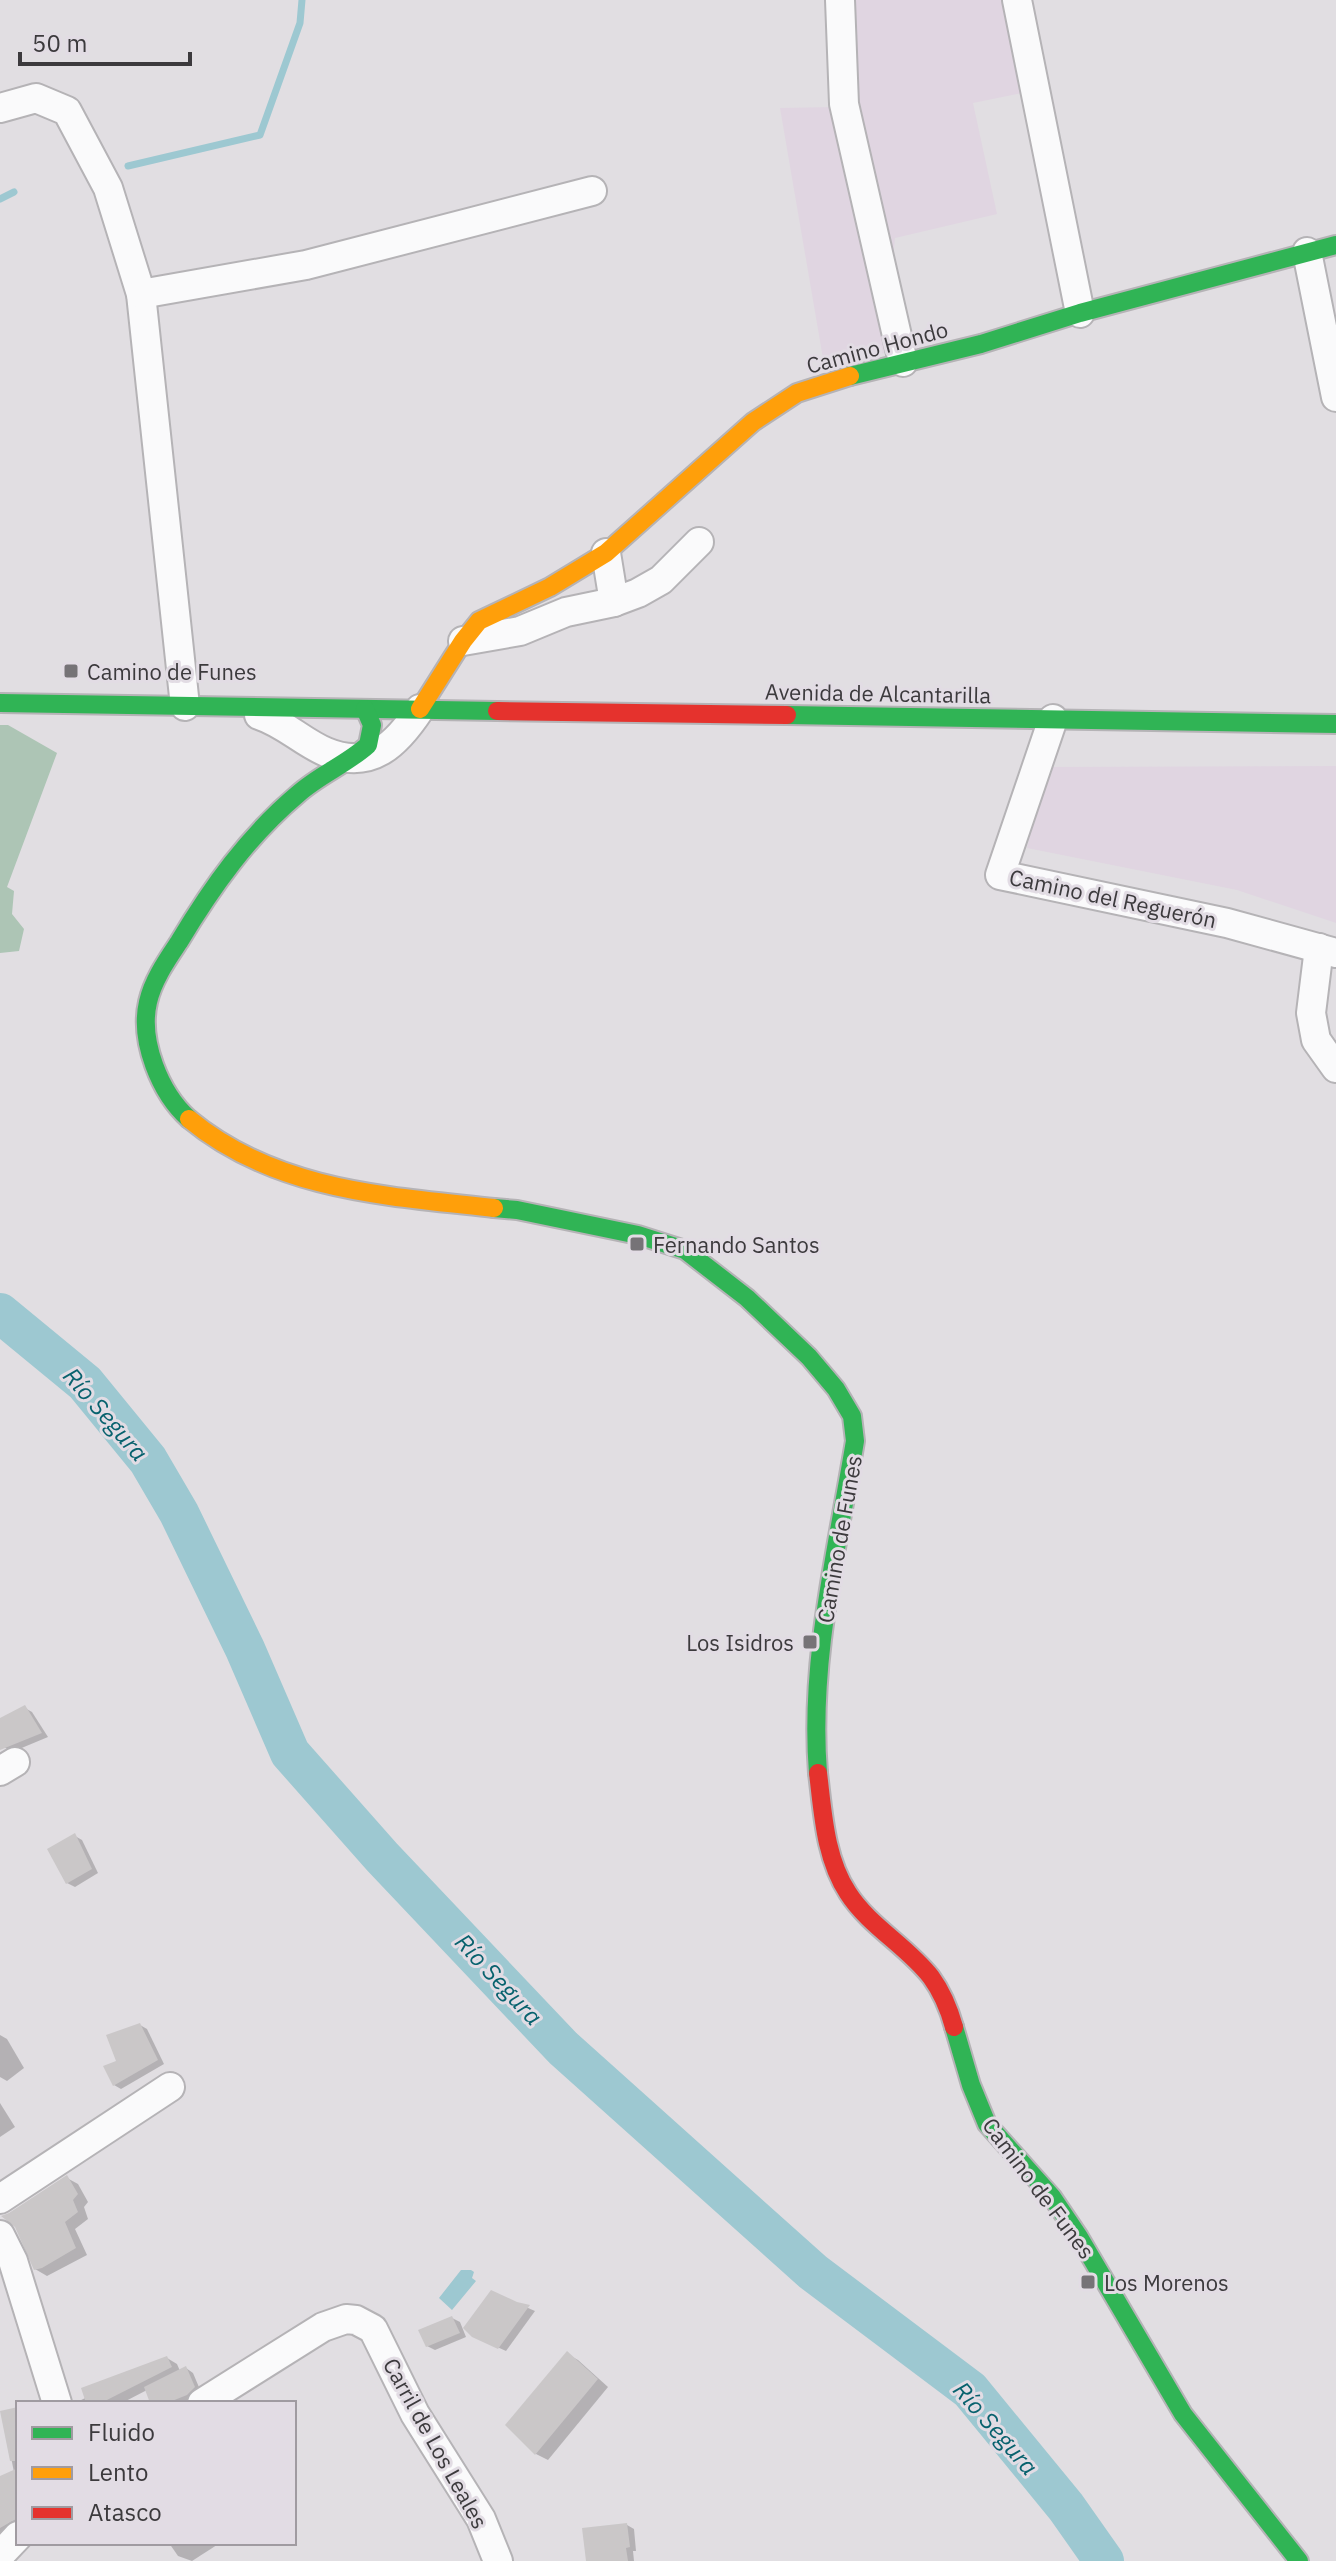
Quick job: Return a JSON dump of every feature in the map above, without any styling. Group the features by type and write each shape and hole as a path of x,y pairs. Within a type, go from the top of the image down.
{"street":[{"path":"840,0 844,104 903,362"},
{"path":"1017,0 1080,313"},
{"path":"0,108 36,98 67,111 108,188 141,294 185,706"},
{"path":"141,294 306,265 592,191"},
{"name":"Camino Hondo","path":"420,709 479,621 550,587 606,553 769,410 797,393 1336,245"},
{"path":"1307,252 1336,397"},
{"path":"498,711 485,705 465,684 458,662 461,645 520,631 566,612 614,602 638,593 661,580 699,542"},
{"path":"606,553 614,602"},
{"name":"Avenida de Alcantarilla","path":"0,703 1336,724"},
{"path":"231,707 271,719 326,752 352,757 377,754 384,750 401,737 420,709"},
{"path":"352,757 363,750 370,740 372,725 365,709"},
{"name":"Camino del Reguerón","path":"1053,719 1000,875 1227,923 1328,951"},
{"path":"289,728 304,762 305,773 300,792"},
{"name":"Camino de Funes","path":"352,757 300,792 251,840 207,895 159,974 148,1002 146,1025 150,1052 168,1095 203,1130 249,1158 316,1183 387,1196 517,1210 638,1235 685,1250 758,1308 809,1357 836,1389 852,1416 855,1441 820,1651 816,1704 818,1769 825,1829 833,1863 848,1893 930,1976 948,2005 971,2085 987,2124 1052,2197 1094,2260 1183,2414 1299,2561"},
{"path":"1328,951 1311,1013 1316,1040 1336,1068"},
{"path":"0,2199 170,2087"},
{"path":"0,2235 13,2261 56,2401"},
{"name":"Carril de Los Leales","path":"205,2401 323,2327 346,2319 364,2324 373,2329 415,2414 481,2519 498,2561"},
{"path":"0,2555 16,2538"}],"shaded area":[{"path":"828,0 1021,0 1037,90 973,103 997,214 895,238 884,353 825,370 780,108 835,107"},
{"path":"1336,766 1336,923 1237,890 1027,848 1046,767"}],"green space":[{"path":"0,725 8,725 57,753 7,887 14,891 12,914 24,929 19,951 0,953"}],"water":[{"path":"461,2270 474,2272 472,2278 476,2281 452,2310 439,2298"}],"building":[{"path":"25,1705 42,1733 0,1750 0,1718"},
{"path":"75,1833 92,1869 66,1884 47,1849"},
{"path":"140,2023 158,2060 113,2086 103,2066 116,2061 106,2035"},
{"path":"67,2175 78,2194 73,2200 78,2212 65,2222 76,2248 34,2270 15,2227 1,2216"},
{"path":"491,2290 530,2305 498,2349 472,2337 463,2328"},
{"path":"452,2316 460,2333 426,2347 418,2330"},
{"path":"567,2351 598,2379 535,2455 505,2425"},
{"path":"167,2356 172,2367 105,2401 85,2401 81,2388"},
{"path":"186,2366 195,2387 187,2395 172,2401 149,2401 144,2387"},
{"path":"16,2407 16,2461 10,2461 0,2411"},
{"path":"16,2469 16,2519 0,2528 0,2476"},
{"path":"627,2523 628,2561 586,2561 582,2528"}],"waterway":[{"path":"128,166 260,135 300,23 302,0"},
{"path":"0,199 14,192"},
{"name":"Río Segura","path":"0,1313 85,1383 148,1460 179,1513 245,1649 290,1753 382,1857 563,2048 813,2272 970,2390 1066,2507 1104,2561"}],"traffic: fast":[{"path":"850,376 981,344 1080,313 1336,245"},
{"path":"0,703 497,711"},
{"path":"189,1119 169,1095 149,1049 146,1017 153,986 204,902 263,827 306,787 368,745 372,725 365,709"},
{"path":"787,715 1336,724"},
{"path":"494,1208 638,1235 685,1250 747,1298 809,1357 836,1389 852,1416 855,1441 821,1648 816,1731 818,1773"},
{"path":"954,2027 971,2085 987,2124 1052,2197 1079,2237 1183,2414 1299,2561"}],"traffic: slow":[{"path":"420,709 479,621 550,587 606,553 753,422 797,393 850,376"},
{"path":"189,1119 258,1162 296,1176 373,1194 494,1208"}],"traffic: jam":[{"path":"497,711 787,715"},
{"path":"818,1773 826,1835 840,1879 866,1916 931,1977 945,2001 954,2027"}],"place":[{"name":"Camino de Funes","path":"71,671"},
{"name":"Fernando Santos","path":"637,1244"},
{"name":"Los Isidros","path":"810,1642"},
{"name":"Los Morenos","path":"1088,2282"}]}
